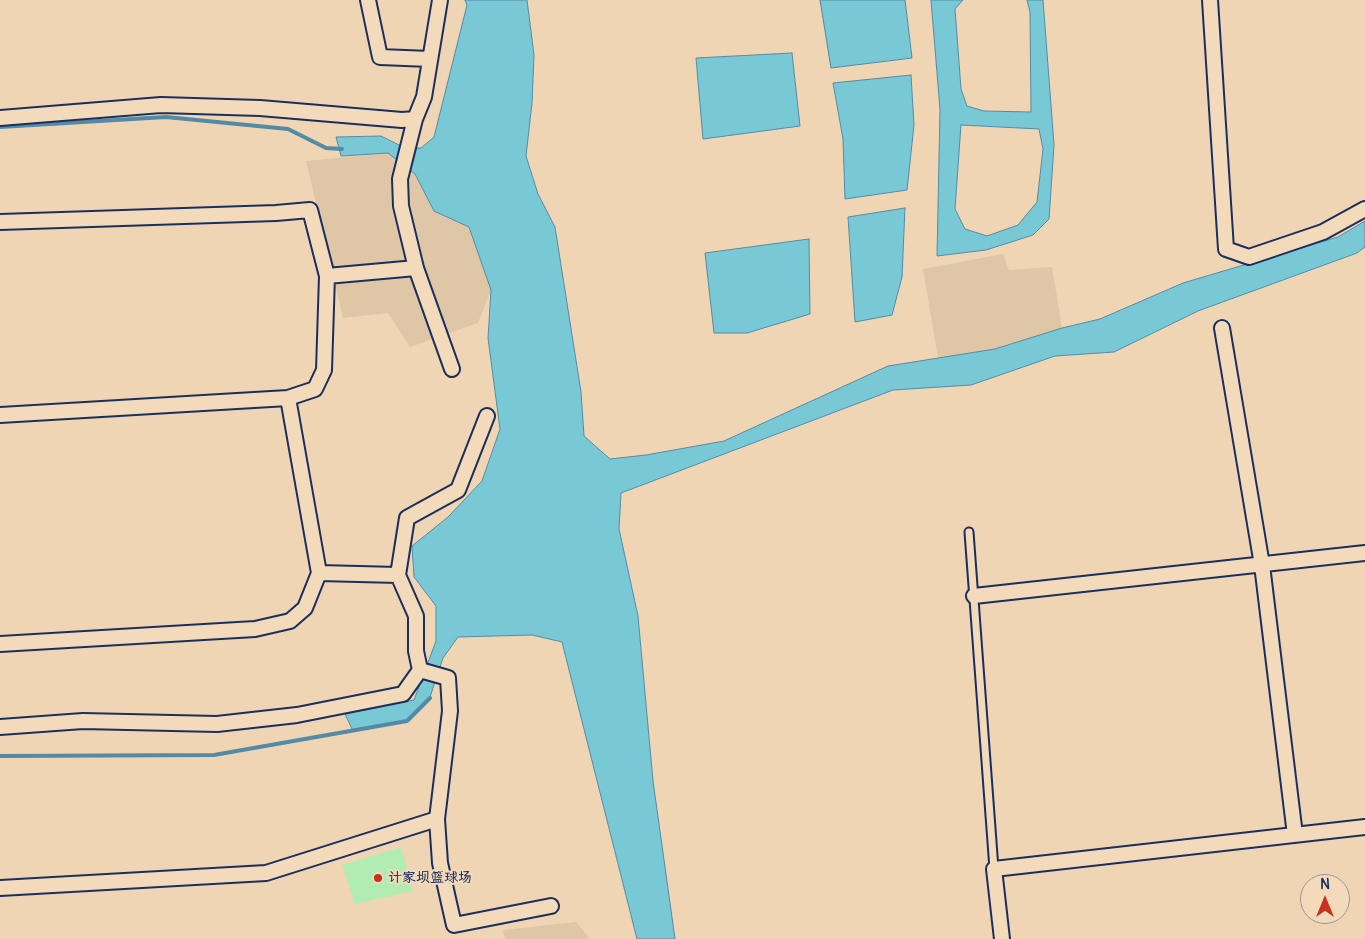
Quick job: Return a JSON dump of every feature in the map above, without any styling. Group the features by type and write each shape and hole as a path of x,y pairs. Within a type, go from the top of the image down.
{"street":[{"path":"368,0 380,57 430,59"},
{"path":"440,0 424,97 415,119 400,179 401,206 416,268 452,369"},
{"path":"1210,0 1226,250 1249,257 1323,232 1365,209"},
{"path":"0,118 161,104 260,108 402,120 415,119"},
{"path":"0,222 276,213 310,210 327,276 324,370 315,390 288,398 0,415"},
{"path":"327,276 416,268"},
{"path":"1222,328 1262,565 1295,835"},
{"path":"0,644 255,629 290,621 305,608 319,573 288,398"},
{"path":"0,727 84,721 217,724 297,715 403,694 420,670 416,651 416,616 398,575 407,518 458,490 487,416"},
{"path":"974,596 1365,553"},
{"path":"319,573 398,575"},
{"path":"420,670 448,678 450,711 437,819 440,863 454,925 551,906"},
{"path":"0,888 266,873 437,819"},
{"path":"1002,939 994,869 1365,827"}],"lane":[{"path":"970,532 994,869"}],"shaded area":[{"path":"388,153 415,174 434,211 469,227 491,290 478,323 410,347 388,313 343,318 306,161"},
{"path":"1003,254 1009,270 1052,267 1062,328 995,349 938,358 923,269"},
{"path":"576,922 590,939 505,939 503,930"}],"green space":[{"name":"计家坝篮球场","path":"401,847 413,891 355,904 342,865"}],"water":[{"path":"465,0 527,0 534,55 532,103 526,156 538,194 555,227 581,392 584,436 610,459 646,455 724,441 888,366 995,349 1062,328 1100,319 1183,283 1338,237 1365,221 1365,247 1357,253 1198,311 1114,352 1055,356 971,385 893,390 621,493 619,529 638,616 653,781 675,939 637,939 562,642 532,635 458,637 443,658 429,700 407,721 353,731 345,714 414,700 436,641 436,606 414,577 412,546 448,517 482,481 500,429 488,338 491,290 469,227 434,211 415,174 388,153 341,156 336,137 381,136 405,148 421,148 434,137 467,5"},
{"path":"820,0 905,0 912,58 831,68"},
{"path":"931,0 963,0 955,9 961,89 967,106 984,111 1031,112 1030,12 1027,0 1043,0 1054,145 1049,219 1033,235 986,250 937,256 940,109","holes":["961,125 1039,129 1043,149 1037,202 1018,225 987,236 965,229 955,209"]},
{"path":"792,53 800,126 703,139 696,58"},
{"path":"911,75 914,125 907,190 845,199 843,139 833,83"},
{"path":"905,208 902,277 892,315 855,322 848,217"},
{"path":"809,239 810,314 747,333 714,333 705,253"}],"waterway":[{"path":"0,127 166,117 288,129 326,148 342,149"},
{"path":"0,756 214,755 407,721 430,698"}],"place":[{"name":"计家坝篮球场","path":"378,878"}]}
